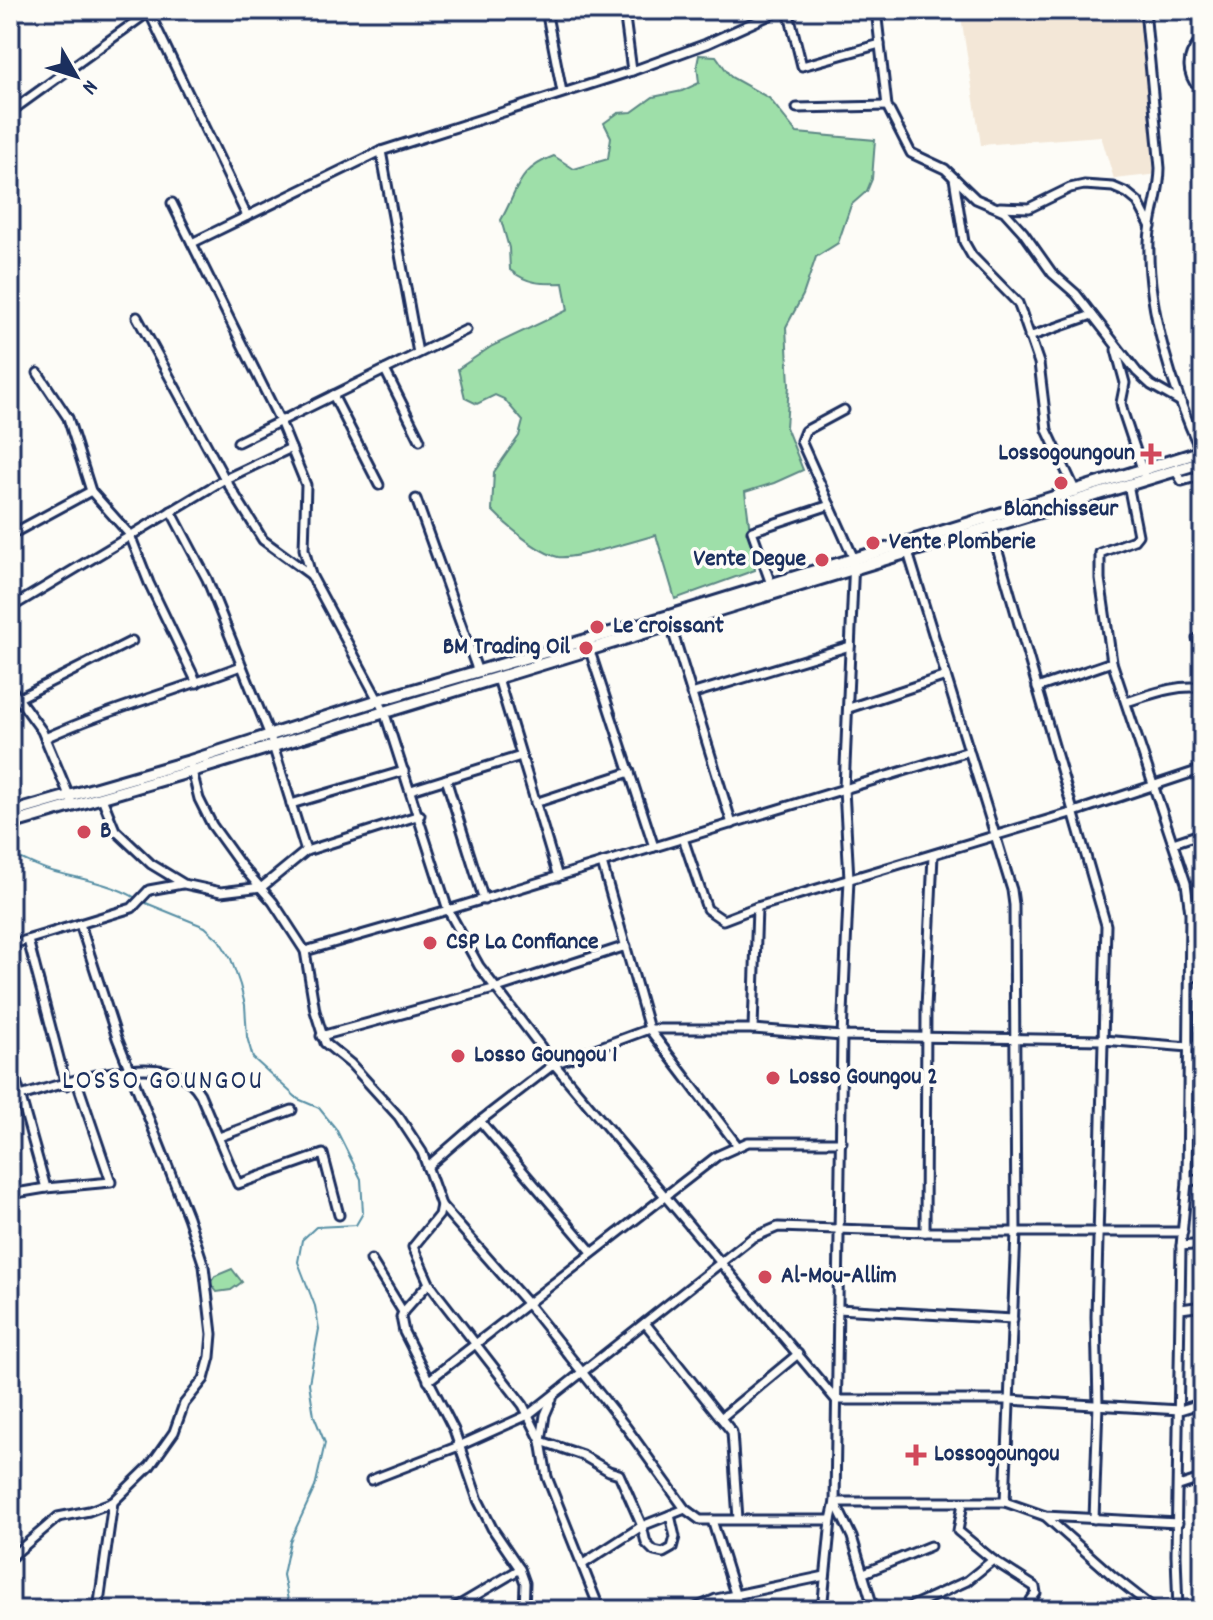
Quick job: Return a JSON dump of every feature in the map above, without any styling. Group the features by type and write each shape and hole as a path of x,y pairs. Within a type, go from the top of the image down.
{"main road":[{"path":"990,522 1076,492 1202,455"},
{"path":"271,741 379,700 670,621 990,522 1128,484 1144,474 1175,470 1202,455"},
{"path":"670,621 771,584 853,564"},
{"path":"10,824 71,802 271,741 498,678 588,644"},
{"path":"10,813 102,798 191,766"}],"street":[{"path":"546,10 562,92"},
{"path":"624,10 632,71"},
{"path":"192,243 381,151 632,71 706,44 781,10"},
{"path":"788,10 802,66 880,44"},
{"path":"876,10 887,106 911,153 945,169 976,199 1004,211 1043,263 1076,294 1137,372 1151,385 1181,402"},
{"path":"1145,10 1160,168 1160,185 1149,241 1152,297 1181,402 1202,455"},
{"path":"10,112 151,11 247,216"},
{"path":"1203,38 1192,50 1189,62 1194,82 1203,83"},
{"path":"797,108 887,106"},
{"path":"381,151 418,353"},
{"path":"954,178 964,242 972,256 1018,303 1041,374 1047,430 1076,492"},
{"path":"994,206 1029,208 1070,188 1084,185 1113,187 1138,202 1151,228"},
{"path":"172,203 280,421 306,485 304,549 311,575 384,711 420,815 448,910 479,966 554,1064 836,1400"},
{"path":"1029,337 1092,315"},
{"path":"137,317 225,479 263,540 311,575"},
{"path":"238,442 466,330"},
{"path":"1114,343 1125,383 1121,403 1123,412 1144,474"},
{"path":"385,370 420,440"},
{"path":"38,373 68,418 91,491 130,535 149,583 197,683"},
{"path":"333,395 379,485"},
{"path":"822,1610 835,1502 842,1036 849,879 844,789 853,564 802,446 802,436 805,431 844,410"},
{"path":"10,608 225,479 291,448"},
{"path":"1175,470 1182,481 1203,475"},
{"path":"1128,484 1138,537 1104,549 1099,556 1112,662 1186,883 1189,904 1187,1182 1181,1246 1178,1610"},
{"path":"10,535 91,491"},
{"path":"416,499 478,672"},
{"path":"771,584 752,531 830,505"},
{"path":"171,511 207,579 271,741 306,851"},
{"path":"990,522 1106,925 1094,1519"},
{"path":"908,547 1012,890 1016,1232 1005,1502"},
{"path":"670,621 732,824"},
{"path":"19,698 132,641"},
{"path":"588,644 654,847"},
{"path":"691,694 850,646"},
{"path":"1037,688 1112,662"},
{"path":"45,738 95,715 241,666"},
{"path":"849,708 946,676"},
{"path":"498,678 558,877"},
{"path":"1126,702 1169,689 1187,686 1203,688"},
{"path":"10,687 45,738 71,802"},
{"path":"305,951 484,900 969,751"},
{"path":"411,790 521,756"},
{"path":"191,766 199,799 212,825 240,864 262,887 305,951 321,1036 325,1043 351,1064 399,1117 422,1152 441,1205 527,1303 685,1509 700,1520 831,1520"},
{"path":"683,838 705,906 711,914 723,920 1203,769"},
{"path":"291,804 404,771"},
{"path":"535,803 630,772"},
{"path":"446,779 484,900"},
{"path":"102,798 115,830 151,864 184,884 221,892 262,887 306,851 420,815"},
{"path":"1173,843 1203,833"},
{"path":"925,1232 927,989 933,855"},
{"path":"602,863 649,1029 737,1145"},
{"path":"10,945 132,908 149,890 184,884"},
{"path":"1189,904 1203,900"},
{"path":"753,1029 757,907"},
{"path":"10,1558 58,1517 113,1502 150,1466 169,1442 184,1404 204,1379 210,1357 212,1334 204,1266 117,1038 80,924"},
{"path":"28,940 66,1085"},
{"path":"321,1036 497,988 626,946"},
{"path":"1190,978 1203,974"},
{"path":"427,1167 554,1064 649,1029 753,1029 842,1036 1015,1037 1189,1047 1203,1043"},
{"path":"10,1059 46,1188"},
{"path":"10,1099 131,1068 178,1073 194,1084 200,1094 238,1184 323,1154 339,1215"},
{"path":"10,1194 111,1182 77,1082"},
{"path":"219,1137 292,1110"},
{"path":"1187,1122 1203,1117"},
{"path":"480,1121 592,1252"},
{"path":"428,1381 717,1156 737,1145 761,1140 842,1142"},
{"path":"1187,1182 1203,1178"},
{"path":"441,1205 439,1215 413,1247 429,1283 528,1415 541,1441 547,1477 600,1610"},
{"path":"371,1480 528,1415 752,1238 768,1230 778,1227 925,1232 1183,1232"},
{"path":"1181,1246 1203,1244"},
{"path":"371,1260 403,1312"},
{"path":"429,1283 403,1312 404,1332 459,1446 485,1514 520,1569 525,1583 524,1610"},
{"path":"1181,1309 1203,1306"},
{"path":"838,1309 1013,1319"},
{"path":"645,1323 732,1432 738,1519"},
{"path":"722,1417 798,1354"},
{"path":"541,1441 548,1405 555,1394"},
{"path":"836,1400 1008,1400 1180,1410 1203,1403"},
{"path":"541,1441 582,1455 619,1474 650,1549 660,1553 672,1548 675,1537 670,1515"},
{"path":"1179,1486 1203,1478"},
{"path":"98,1610 113,1502"},
{"path":"835,1502 1005,1502 1045,1516 1178,1523"},
{"path":"835,1502 864,1573 874,1610"},
{"path":"963,1503 958,1531 993,1560 1035,1587 1030,1610"},
{"path":"583,1564 642,1526 685,1509"},
{"path":"1045,1516 1156,1610"},
{"path":"712,1520 740,1610"},
{"path":"864,1573 930,1546"},
{"path":"903,1610 967,1581 993,1560"},
{"path":"451,1610 520,1569"},
{"path":"691,1610 716,1599 825,1576"}],"shaded area":[{"path":"960,10 1141,10 1160,174 1114,179 1101,136 981,145"}],"green space":[{"path":"699,55 716,56 731,77 769,98 797,133 875,140 872,179 867,191 851,205 838,243 816,257 803,295 786,327 789,385 786,427 803,470 745,492 755,570 675,599 656,535 591,553 558,557 532,544 492,510 494,472 519,436 523,421 504,399 495,395 477,404 465,398 458,369 492,346 568,310 563,283 535,282 510,270 509,248 501,220 520,181 533,167 554,156 574,169 608,159 611,137 604,123 618,113 632,112 653,97 682,91 699,83"},
{"path":"232,1269 242,1282 231,1290 217,1292 210,1283 215,1276"}],"waterway":[{"path":"10,854 136,898"},
{"path":"141,901 205,927 219,940 231,959 240,985 253,1058 298,1099 319,1108 336,1129 361,1179 363,1213 356,1225 316,1227 302,1240 298,1262 315,1306 319,1329 309,1383 314,1416 325,1443 315,1487 290,1541 283,1575 290,1610"}],"place":[{"name":"Lossogoungoun","path":"1151,454"},
{"name":"Blanchisseur","path":"1061,483"},
{"name":"Vente Plomberie","path":"873,543"},
{"name":"Vente Degue","path":"822,560"},
{"name":"Le croissant","path":"597,627"},
{"name":"BM Trading Oil","path":"586,648"},
{"name":"B","path":"84,832"},
{"name":"CSP La Confiance","path":"430,943"},
{"name":"Losso Goungou 1","path":"458,1056"},
{"name":"Losso Goungou 2","path":"773,1078"},
{"name":"Al-Mou-Allim","path":"765,1277"},
{"name":"Lossogoungou","path":"916,1455"}],"district":[{"name":"LOSSO GOUNGOU","path":"163,1083"}]}
